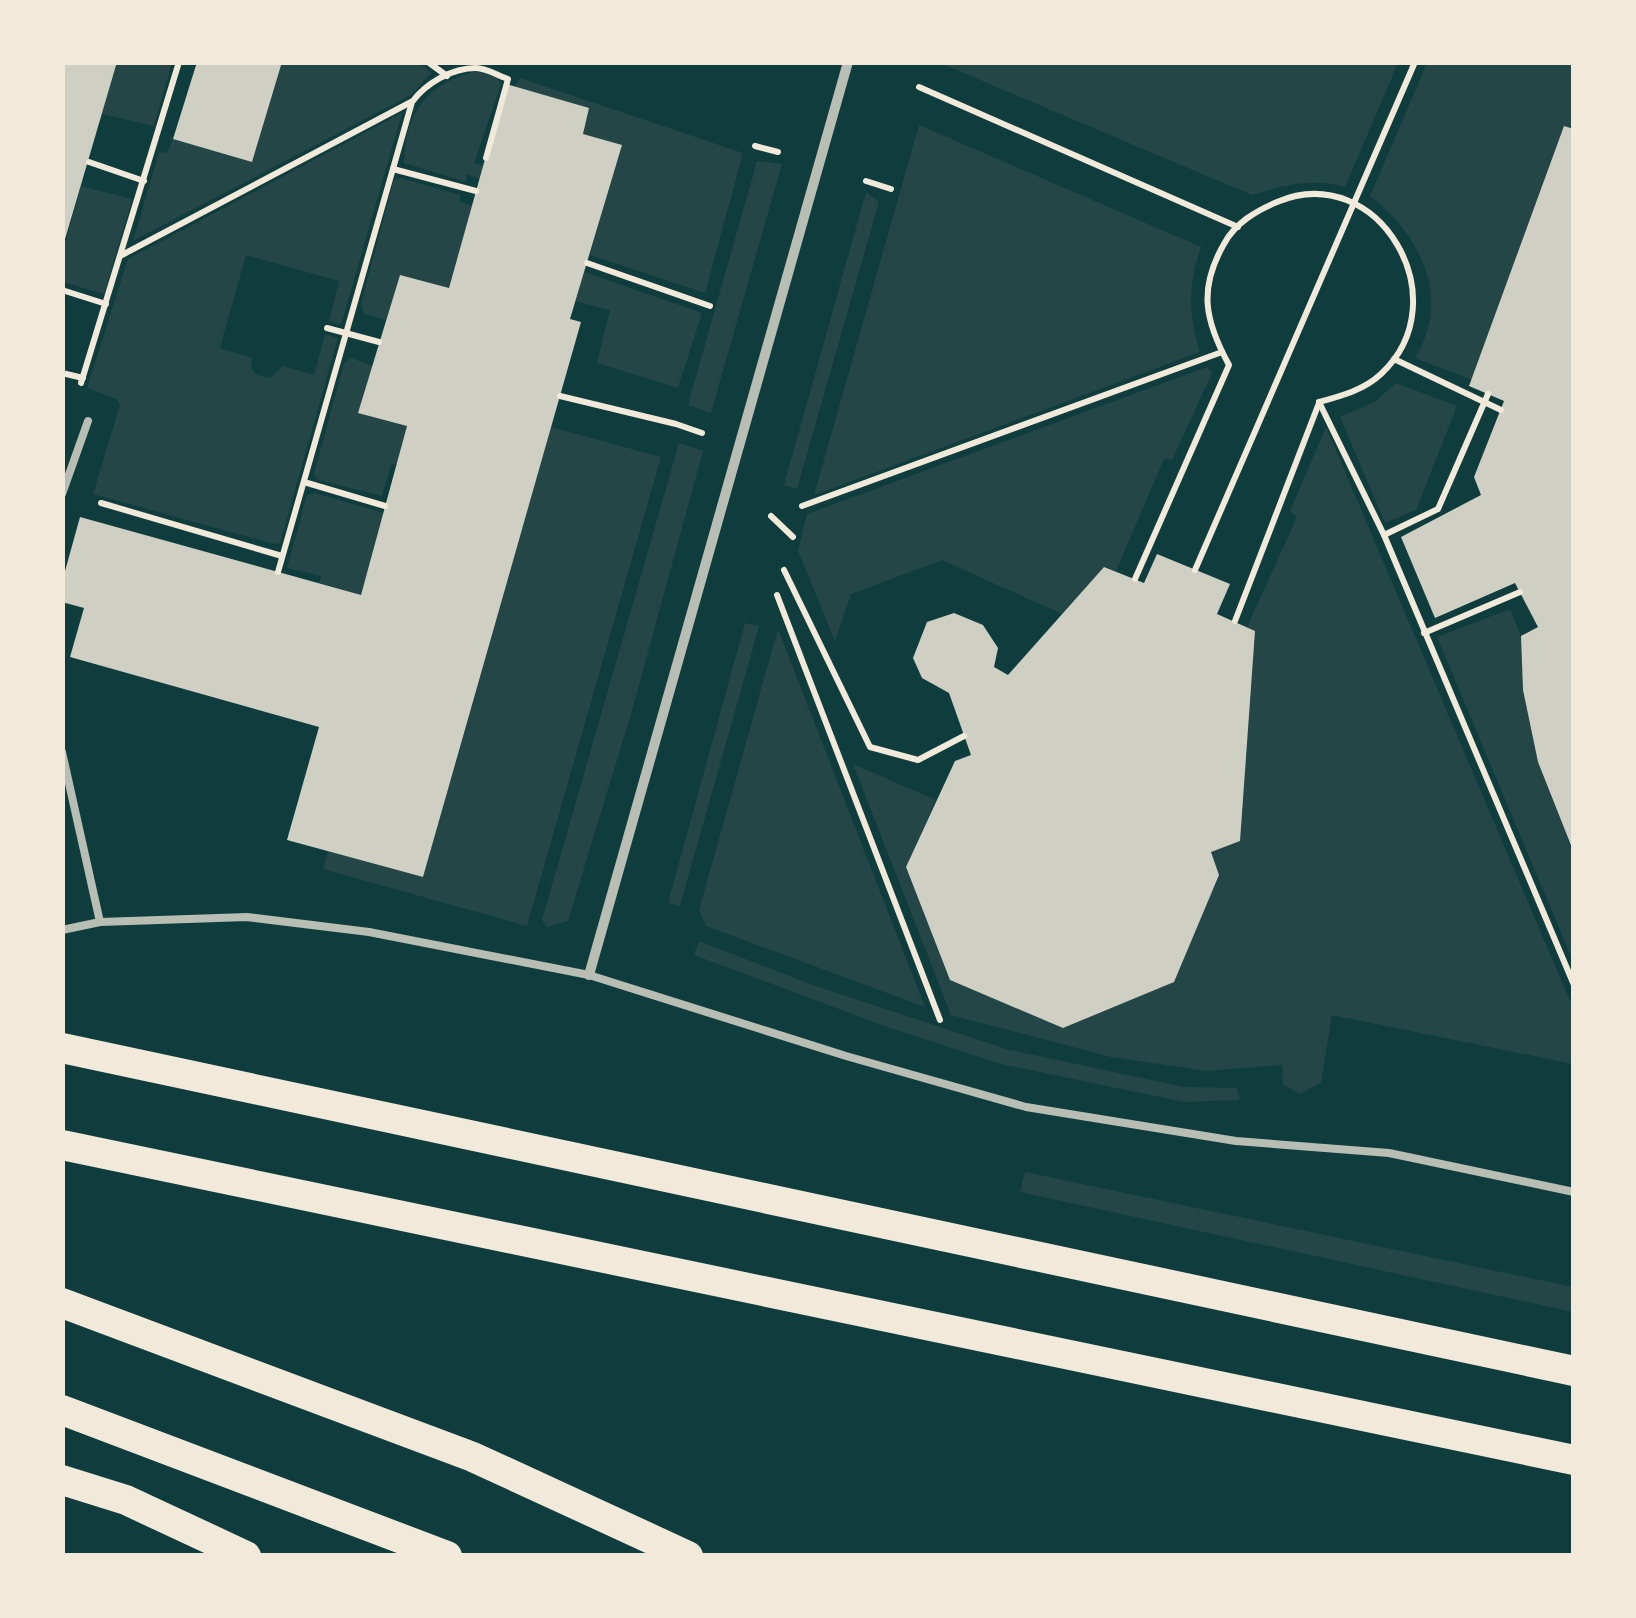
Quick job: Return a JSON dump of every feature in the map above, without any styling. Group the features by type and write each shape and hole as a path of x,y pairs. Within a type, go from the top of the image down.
{"highway":[{"path":"62,1048 1574,1371"},
{"path":"62,1145 1574,1460"},
{"path":"62,1303 473,1456 688,1556"},
{"path":"62,1410 446,1556"},
{"path":"62,1480 126,1500 246,1556"}],"street":[{"path":"589,975 848,62"}],"lane":[{"path":"62,494 88,421"},
{"path":"62,752 100,922"},
{"path":"62,930 100,922 247,917 369,932 589,975 846,1056 1026,1107 1236,1141 1389,1152 1574,1192"}],"path":[{"path":"88,421 78,393 179,62"},
{"path":"428,62 447,76"},
{"path":"1195,570 1415,62"},
{"path":"278,572 412,102 422,88 478,65 508,79 486,158"},
{"path":"919,87 1238,227"},
{"path":"122,254 412,102"},
{"path":"755,146 784,154"},
{"path":"88,162 144,180"},
{"path":"393,170 476,190"},
{"path":"866,181 891,189"},
{"path":"1135,579 1230,365 1212,334 1206,300 1211,266 1228,236 1254,212 1286,198 1320,195 1354,204 1382,223 1403,250 1414,282 1414,316 1402,348 1381,375 1352,393 1320,402"},
{"path":"587,262 710,306"},
{"path":"62,290 106,304"},
{"path":"327,328 380,342"},
{"path":"802,506 1222,352"},
{"path":"1394,358 1487,398 1501,410"},
{"path":"62,372 83,378"},
{"path":"560,396 708,435"},
{"path":"1384,535 1438,509 1487,398"},
{"path":"1320,402 1384,535 1574,986"},
{"path":"1234,621 1320,402"},
{"path":"304,482 385,506"},
{"path":"62,494 282,556"},
{"path":"771,516 793,537"},
{"path":"784,570 870,748 918,760 964,736"},
{"path":"1424,633 1520,592"},
{"path":"777,595 940,1020"}],"shaded area":[{"path":"117,63 172,63 154,126 102,114"},
{"path":"282,63 411,63 431,73 411,95 133,241 159,152 167,153 173,139 252,161"},
{"path":"940,63 1398,63 1345,187 1298,184 1252,195"},
{"path":"1427,63 1573,63 1573,129 1564,126 1472,380 1415,358 1431,313 1425,269 1403,229 1370,196"},
{"path":"478,71 497,78 501,84 474,163 483,166 480,179 467,174 466,182 404,163 409,128 423,102 446,83"},
{"path":"520,78 743,153 705,293 590,255 621,145 583,134 588,108 514,87"},
{"path":"402,113 341,325 329,321 339,281 246,255 220,348 252,358 251,368 257,375 270,378 283,366 314,375 325,334 338,338 280,543 93,494 120,405 117,399 87,388 128,259"},
{"path":"919,125 1201,247 1191,300 1200,352 814,495"},
{"path":"757,161 782,164 711,413 688,405"},
{"path":"401,178 460,195 460,202 472,206 449,288 400,275 386,320 364,314 361,303 394,180"},
{"path":"81,186 132,199 104,294 63,282 63,250"},
{"path":"866,192 879,202 797,489 784,485"},
{"path":"584,272 702,313 678,388 597,363 610,310 575,301"},
{"path":"351,358 373,366 407,426 397,464 391,465 382,496 318,480 314,474 344,363"},
{"path":"1207,367 1212,373 1172,460 1164,459 1116,571 1104,567 1062,614 942,560 851,594 835,641 798,551 807,514"},
{"path":"1396,383 1457,406 1416,510 1385,523 1340,417 1376,401"},
{"path":"551,427 661,457 527,926 323,869 328,851 423,877"},
{"path":"1326,427 1573,1008 1573,1064 1332,1015 1321,1083 1299,1094 1283,1084 1282,1065 1207,1071 1111,1057 951,1015 853,764 936,800 906,867 950,980 1063,1028 1173,982 1219,875 1211,852 1255,632 1247,627 1297,517 1290,511"},
{"path":"679,443 703,451 633,707 568,921 547,927 542,920"},
{"path":"315,493 384,513 361,595 319,583 321,576 287,568 307,495"},
{"path":"1510,609 1521,636 1523,690 1538,762 1573,853 1573,961 1437,637"},
{"path":"745,623 759,626 680,906 668,903"},
{"path":"778,629 925,1007 706,926 699,910"},
{"path":"699,941 810,984 1006,1049 1184,1087 1237,1088 1240,1100 1184,1102 1001,1064 890,1028 694,955"},
{"path":"1025,1172 1573,1287 1573,1312 1020,1192"}],"building":[{"path":"62,62 117,62 63,246 62,246"},
{"path":"197,62 282,62 252,162 173,139"},
{"path":"506,84 589,108 583,134 622,145 570,319 581,322 423,877 287,840 319,727 70,657 84,608 62,602 62,582 80,517 361,595 407,426 358,413 400,275 449,288"},
{"path":"1564,126 1574,129 1574,853 1538,762 1523,690 1521,636 1538,627 1515,583 1435,618 1401,537 1481,495 1474,477 1504,401 1469,386"},
{"path":"1157,554 1230,584 1217,614 1255,631 1240,841 1211,852 1219,875 1174,982 1063,1028 950,980 906,867 955,761 971,755 949,693 922,678 913,658 927,622 954,613 983,625 998,648 994,667 1008,675 1104,567 1144,583"}]}
